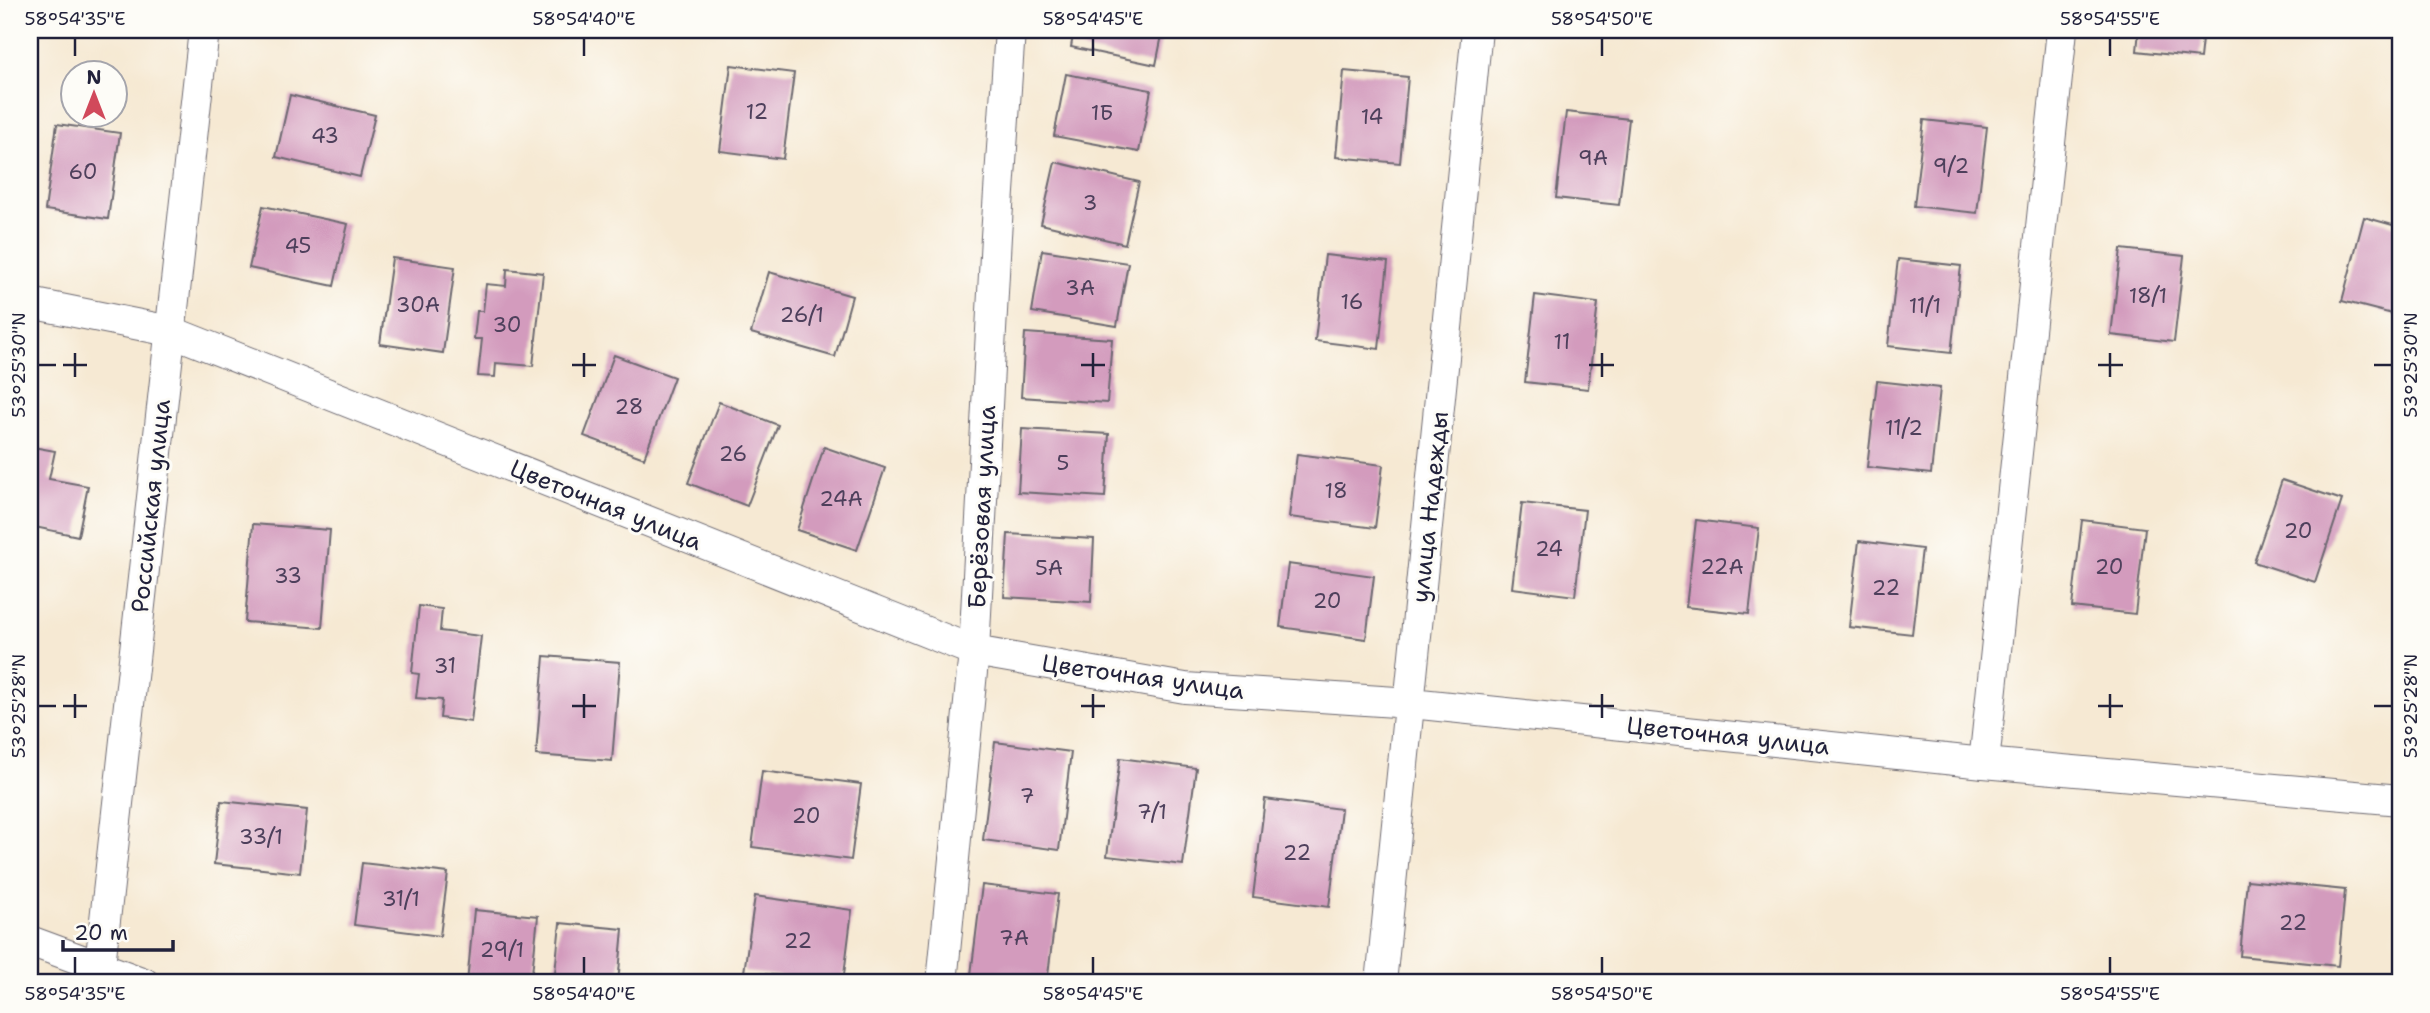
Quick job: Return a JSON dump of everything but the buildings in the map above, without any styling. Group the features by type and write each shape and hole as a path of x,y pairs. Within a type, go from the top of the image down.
{"street":[{"name":"Российская улица","path":"99,975 204,30"},
{"name":"Берёзовая улица","path":"942,983 974,651 1010,30"},
{"name":"улица Надежды","path":"1381,983 1476,30"},
{"path":"1984,763 2062,30"},
{"name":"Цветочная улица","path":"30,303 170,331 974,651 1185,688 1411,703 1984,763 2400,800"},
{"path":"30,941 99,975 144,983"}]}
